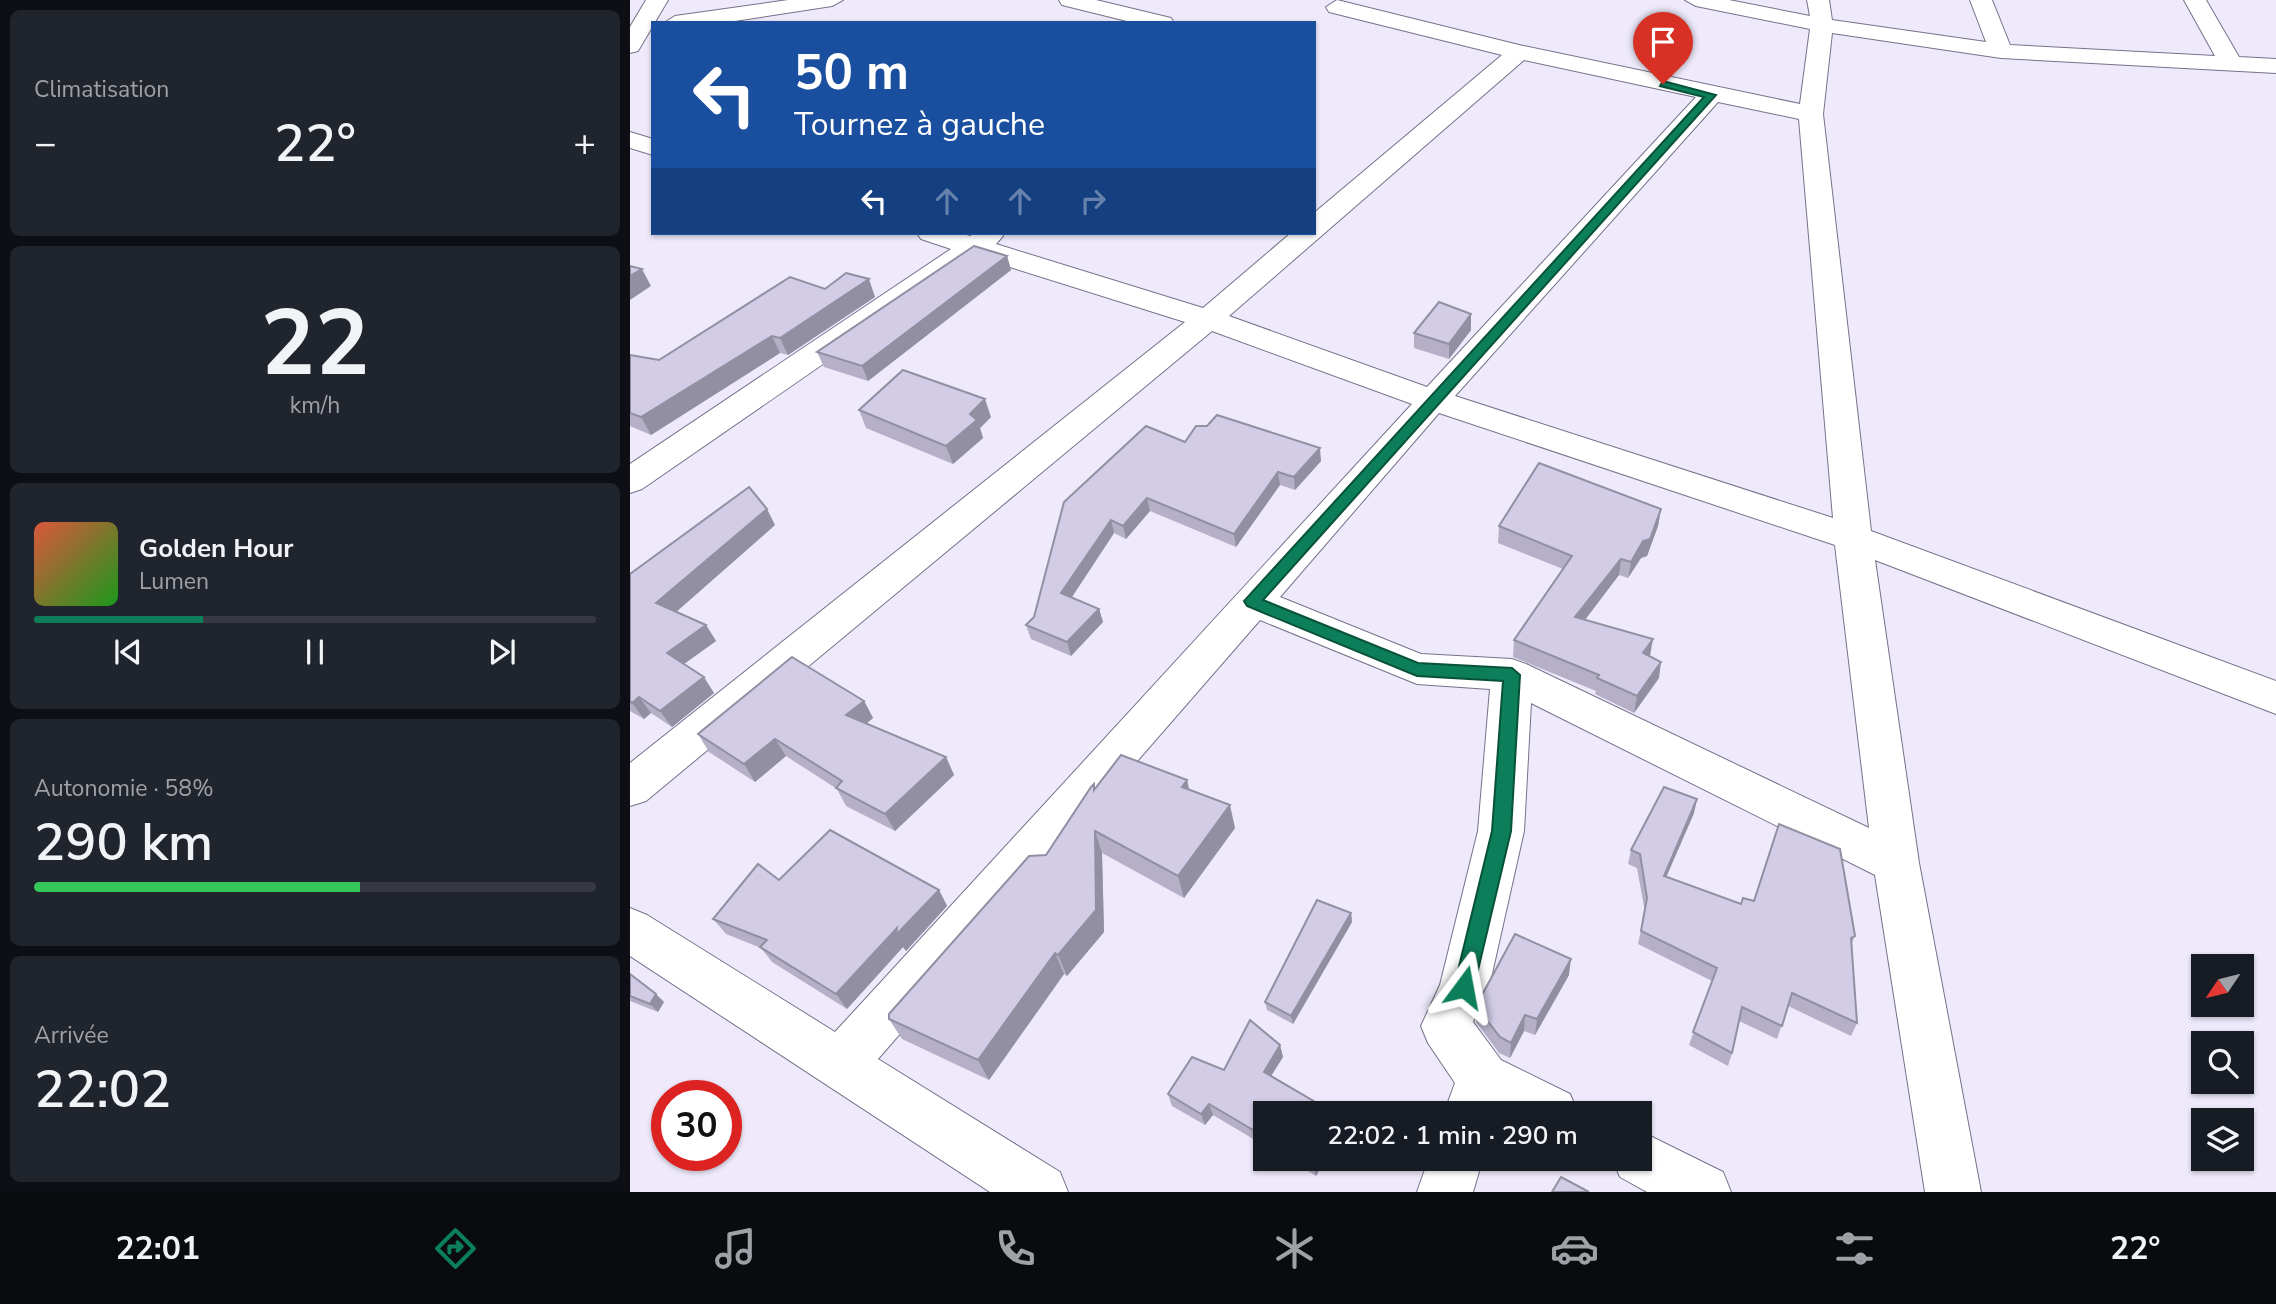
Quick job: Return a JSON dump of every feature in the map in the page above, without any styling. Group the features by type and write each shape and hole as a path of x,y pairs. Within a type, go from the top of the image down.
{"street":[{"path":"640,35 657,0"},
{"path":"689,21 832,0"},
{"path":"1070,0 1155,21"},
{"path":"1120,12 1140,0"},
{"path":"1696,0 1820,13 2001,51 2276,66"},
{"path":"1981,0 2001,51"},
{"path":"2194,0 2231,64"},
{"path":"1335,8 1711,95 1811,114"},
{"path":"1820,13 1811,114 1853,538 1896,863 1953,1192"},
{"path":"1316,226 1519,52"},
{"path":"840,1064 1252,601 1711,95"},
{"path":"630,140 651,146"},
{"path":"949,235 984,239 1433,400 1853,538 2276,698"},
{"path":"630,788 1208,319 1306,235"},
{"path":"630,481 984,239"},
{"path":"1252,601 1417,669 1512,675 1896,863"},
{"path":"1499,1101 1477,1096 1446,1026 1464,987 1501,831 1512,675"},
{"path":"630,930 1040,1192"},
{"path":"1652,1165 1703,1192"},
{"path":"1445,1192 1452,1171"}],"building":[{"path":"974,246 1007,256 862,366 817,352"},
{"path":"630,266 642,269 630,276"},
{"path":"846,273 869,279 780,338 772,336 641,417 630,413 630,355 659,360 790,277 825,289"},
{"path":"1439,302 1471,314 1449,344 1414,333"},
{"path":"903,370 985,399 970,414 977,420 946,446 859,410"},
{"path":"1217,415 1320,448 1294,477 1278,472 1234,534 1147,498 1123,526 1111,520 1061,593 1099,609 1067,642 1026,625 1034,617 1064,502 1146,426 1185,442 1196,426 1207,426"},
{"path":"1539,463 1661,509 1650,539 1643,541 1631,562 1621,559 1575,617 1653,639 1643,653 1661,662 1637,696 1597,678 1599,675 1514,640 1572,556 1499,526"},
{"path":"749,487 767,509 656,603 706,625 667,653 704,677 660,711 639,697 632,703 630,574"},
{"path":"792,657 864,701 846,715 946,757 885,814 836,788 842,781 775,739 744,764 698,734"},
{"path":"1121,755 1187,780 1182,787 1230,805 1178,876 1095,831 1096,910 1058,955 1055,953 978,1060 889,1019 889,1014 1029,856 1046,855 1091,787 1094,784 1094,790"},
{"path":"1664,787 1697,799 1664,876 1741,904 1743,898 1754,901 1779,824 1840,849 1855,936 1851,938 1857,1023 1792,993 1782,1026 1742,1007 1732,1053 1693,1032 1717,968 1641,931 1647,898 1640,854 1631,850"},
{"path":"830,830 939,890 896,935 897,928 836,994 760,947 767,940 713,919 758,864 779,880"},
{"path":"1317,900 1351,913 1291,1016 1265,1002"},
{"path":"1515,934 1571,959 1537,1019 1525,1015 1511,1043 1500,1037 1476,1006"},
{"path":"630,974 656,994 650,1004 630,996"},
{"path":"1250,1020 1280,1045 1264,1072 1314,1101 1253,1101 1253,1130 1209,1104 1201,1114 1168,1094 1192,1057 1224,1070"},
{"path":"1561,1177 1589,1192 1552,1192"}],"route":[{"path":"1464,987 1501,831 1512,675 1417,669 1252,601 1711,95 1663,84"}]}
